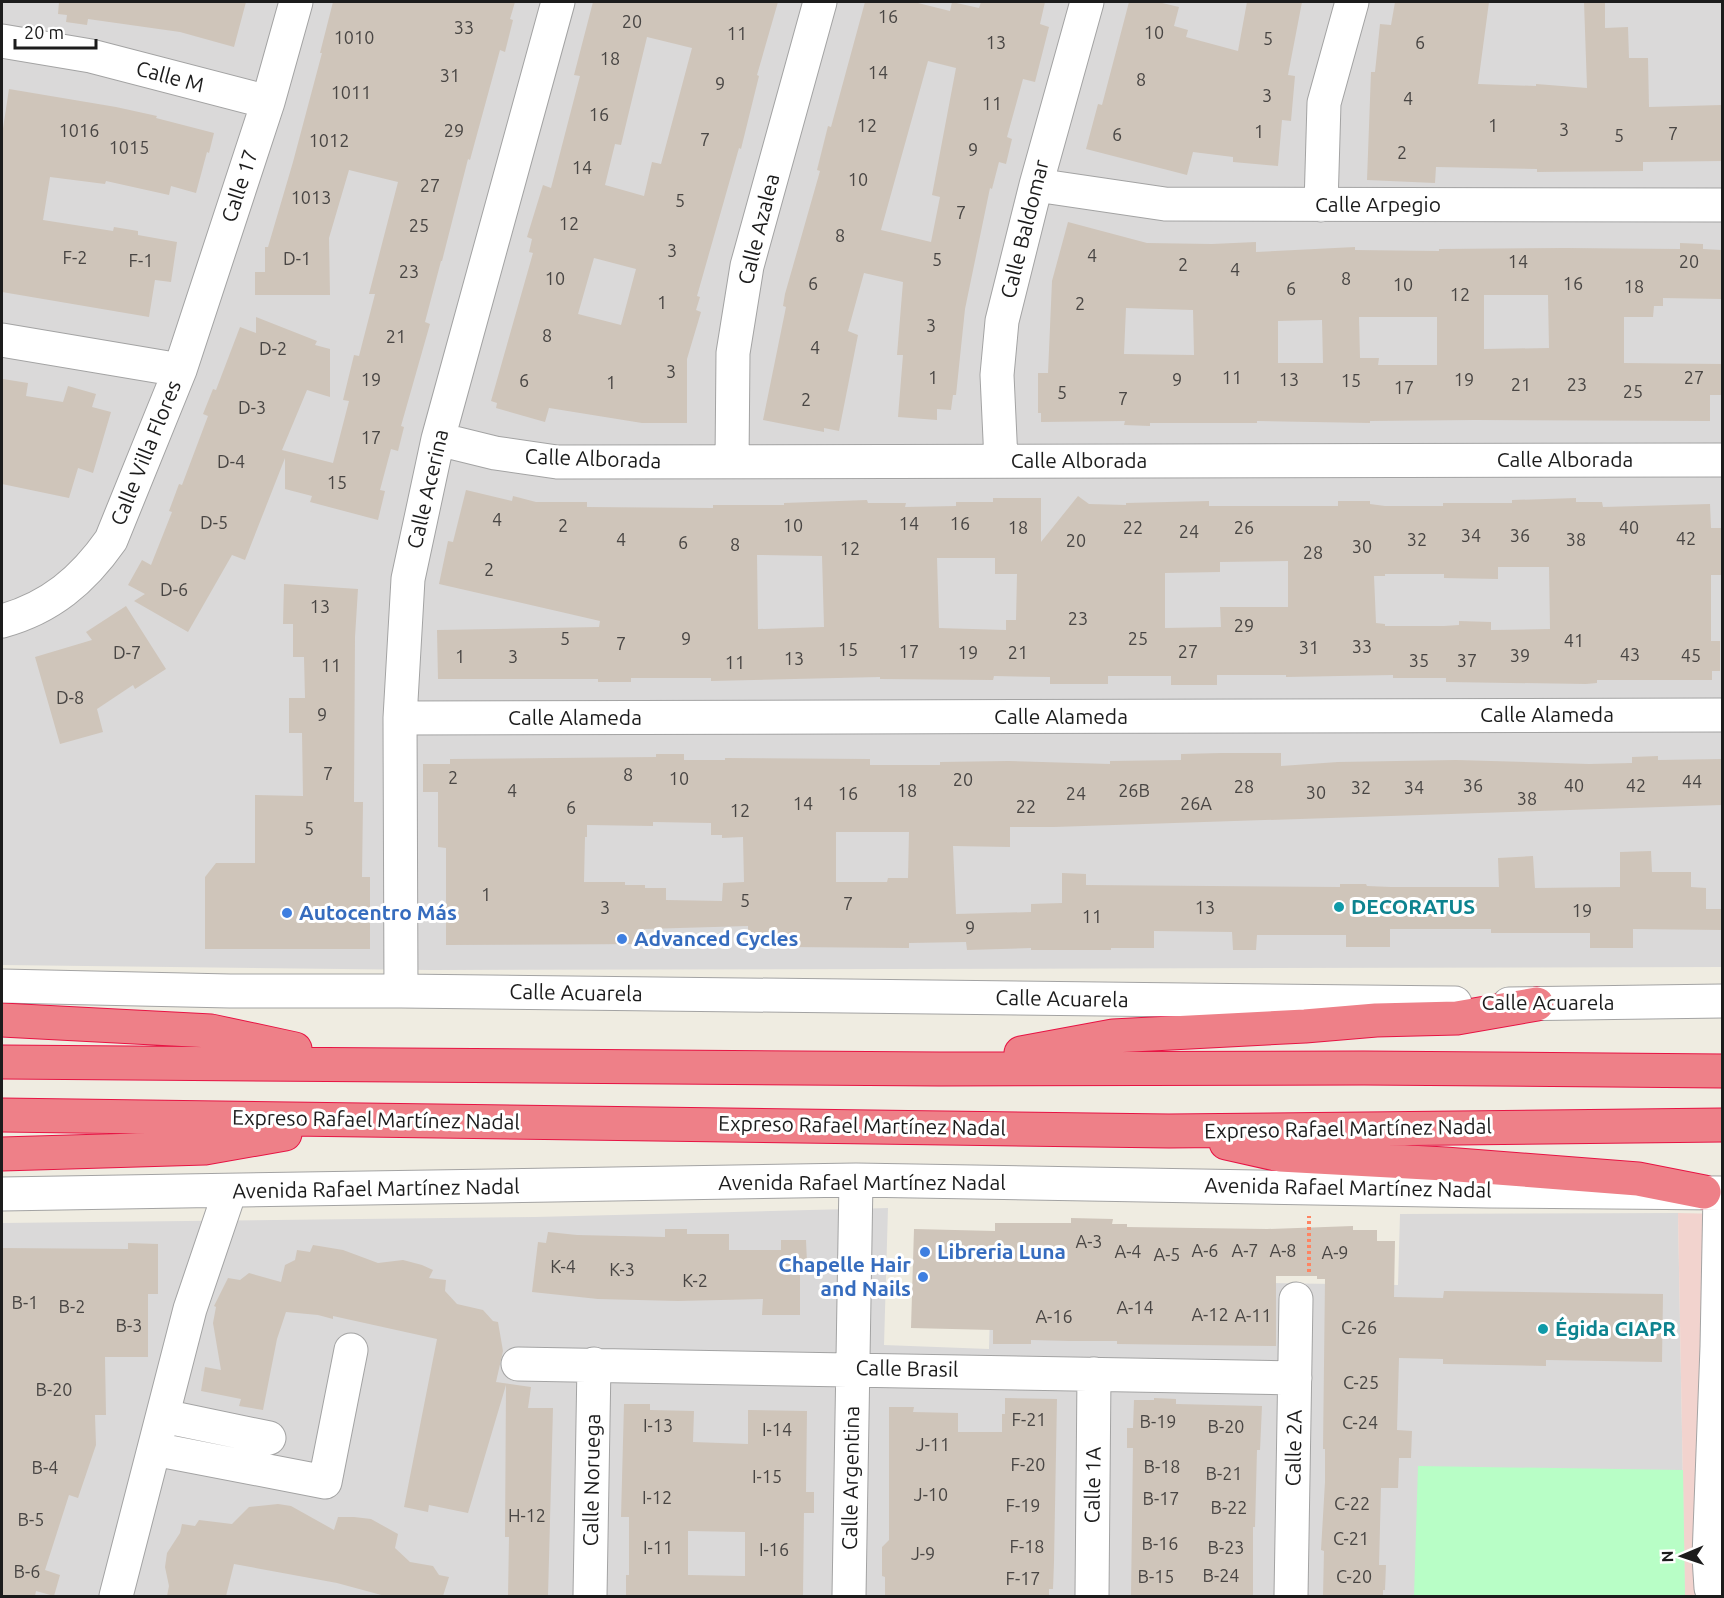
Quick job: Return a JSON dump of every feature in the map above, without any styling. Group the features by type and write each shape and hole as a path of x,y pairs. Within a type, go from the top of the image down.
{"highway":[{"path":"939,1069 1113,1036 1376,1020 1457,1018 1537,1004"},
{"path":"2,1020 211,1031 361,1063"},
{"path":"2,1062 939,1069 1364,1068 1722,1071"},
{"name":"Expreso Rafael Martínez Nadal","path":"2,1115 1169,1131 1722,1125"},
{"path":"2,1154 205,1148 361,1120"},
{"path":"1169,1131 1280,1155 1444,1164 1638,1179 1716,1193"}],"street":[{"name":"Calle 17","path":"180,370 268,102 296,2"},
{"name":"Calle Acerina","path":"401,991 400,718 408,579 438,439 558,2"},
{"name":"Calle Azalea","path":"732,462 733,353 747,266 820,2"},
{"name":"Calle Baldomar","path":"1001,461 997,375 1002,321 1036,184 1087,2"},
{"path":"1321,205 1324,103 1352,2"},
{"name":"Calle M","path":"2,40 90,56 268,102"},
{"name":"Calle Arpegio","path":"1036,184 1165,204 1722,205"},
{"name":"Calle Villa Flores","path":"2,340 180,370 111,540 95,563 72,586 50,601 2,621"},
{"name":"Calle Alborada","path":"438,439 495,453 558,462 1722,460"},
{"name":"Calle Alameda","path":"400,718 1722,715"},
{"path":"2,986 230,991 401,991"},
{"name":"Calle Acuarela","path":"401,991 1537,1004 1722,1001"},
{"name":"Avenida Rafael Martínez Nadal","path":"2,1194 856,1180 1716,1193"},
{"name":"Calle Argentina","path":"849,1596 856,1180"},
{"path":"116,1596 190,1310 230,1191"},
{"path":"1715,1596 1711,1588 1709,1557 1720,1319 1716,1193"},
{"name":"Calle 2A","path":"1292,1596 1296,1299"},
{"path":"154,1449 325,1482 351,1350"},
{"name":"Calle Brasil","path":"518,1364 852,1368 1295,1378"},
{"name":"Calle Noruega","path":"590,1596 594,1364"},
{"name":"Calle 1A","path":"1092,1596 1094,1374"},
{"path":"163,1416 269,1437"}],"path":[{"path":"1296,1299 1309,1282 1310,1187"}],"shaded area":[{"path":"2,2 1722,2 1722,967 431,970 2,965"},
{"path":"888,1208 884,1345 989,1349 991,1279 1398,1285 1400,1214 1678,1213 1685,1596 2,1596 2,1223 535,1217"},
{"path":"1678,1213 1722,1214 1722,1596 1685,1596"}],"green space":[{"path":"1418,1466 1683,1470 1685,1596 1414,1596"}],"building":[{"path":"59,2 246,2 234,47 180,32 88,19 87,25 66,22 67,15 58,14"},
{"path":"333,2 515,2 505,52 500,50 470,160 468,159 425,322 430,324 401,426 404,427 398,451 391,449 380,490 385,491 378,520 310,502 312,496 285,489 285,458 245,560 232,555 188,632 134,601 145,594 128,585 142,560 151,565 172,512 169,511 179,484 182,485 208,416 203,414 213,389 216,390 240,327 256,333 256,317 317,341 315,345 330,349 330,397 307,390 282,450 333,463 349,401 343,400 354,355 359,356 375,294 369,294 398,182 349,170 329,238 330,295 255,295 255,272 265,272 265,247 268,247 293,162"},
{"path":"593,2 778,2 757,75 759,76 741,149 739,148 697,296 700,297 696,310 701,312 687,359 687,423 642,423 549,408 545,422 496,408 497,403 491,401 533,253 529,252 532,239 527,237 543,185 551,188 580,76 574,75","holes":["647,37 692,48 661,164 652,162 644,196 605,185 615,144 621,145","594,258 636,269 621,325 578,314"]},
{"path":"865,2 914,2 950,11 952,2 979,8 981,2 1045,2 1040,24 1049,27 1035,82 1023,79 1007,137 1012,139 1006,164 999,162 992,189 990,188 965,309 956,395 953,395 951,410 937,409 937,420 898,417 903,355 897,355 903,282 864,273 848,331 858,335 839,431 824,428 824,432 763,420 786,307 783,306 785,294 820,171 817,170 828,126 831,127","holes":["928,61 956,68 932,195 940,197 931,242 881,230"]},
{"path":"1129,2 1158,2 1179,7 1174,26 1188,30 1186,37 1238,51 1247,2 1302,2 1288,75 1295,76 1291,121 1282,120 1278,166 1233,162 1233,157 1193,152 1187,175 1086,149 1098,104 1102,105"},
{"path":"1395,2 1489,2 1478,84 1536,86 1536,84 1587,88 1584,2 1605,2 1605,28 1628,27 1629,58 1648,58 1649,107 1722,105 1722,161 1643,162 1643,171 1537,172 1537,169 1436,167 1435,183 1367,180 1371,72 1375,72 1380,24 1391,25"},
{"path":"9,89 116,107 157,116 156,118 214,133 196,193 171,186 169,195 106,181 105,184 50,177 43,220 113,231 114,227 138,231 138,235 177,242 171,282 155,280 149,317 2,292 2,135"},
{"path":"1068,222 1147,243 1256,242 1256,252 1355,247 1355,250 1439,251 1439,249 1680,249 1680,243 1703,244 1703,249 1722,250 1722,299 1663,298 1663,306 1654,306 1653,317 1624,317 1624,363 1722,364 1722,395 1710,395 1710,421 1475,420 1370,421 1370,423 1257,421 1257,423 1150,423 1150,426 1124,425 1125,421 1041,422 1041,413 1038,413 1038,373 1048,373 1052,281","holes":["1484,295 1548,295 1549,348 1484,349","1126,308 1193,310 1194,355 1124,354","1359,317 1437,317 1437,365 1378,365 1379,358 1360,358","1322,320 1323,363 1278,363 1278,321"]},
{"path":"3,379 28,383 26,396 63,402 68,386 96,394 92,407 111,412 93,473 78,468 69,498 2,484"},
{"path":"466,490 512,501 513,496 536,502 587,502 587,507 713,508 713,505 784,505 784,503 867,500 868,503 906,503 905,507 956,506 956,502 993,502 993,498 1041,498 1041,542 1078,496 1089,504 1126,505 1126,503 1209,501 1209,506 1338,506 1338,501 1370,501 1370,504 1385,506 1443,506 1443,503 1512,503 1512,500 1576,498 1576,502 1602,502 1603,507 1710,504 1711,528 1722,528 1722,575 1711,575 1711,641 1720,641 1720,671 1712,671 1712,680 1597,680 1597,683 1586,684 1446,682 1446,678 1393,678 1393,675 1286,677 1286,675 1217,675 1217,685 1171,685 1171,676 1108,676 1108,684 1050,684 1050,677 994,676 993,680 880,679 880,677 711,681 711,678 631,678 631,682 598,682 598,679 438,679 437,630 599,627 600,621 439,584 448,541 453,542","holes":["757,555 822,556 824,627 758,629","937,558 995,558 995,574 1017,574 1016,620 1006,620 1006,630 939,628","1288,561 1288,607 1220,607 1221,627 1165,628 1165,573 1220,572 1220,562","1498,567 1549,567 1550,629 1491,630 1491,622 1459,621 1459,625 1444,626 1385,626 1385,624 1376,623 1374,576 1444,574 1444,578 1498,579"]},
{"path":"284,584 358,589 355,637 354,802 363,802 362,877 370,877 370,949 205,949 205,877 216,863 255,863 255,795 303,796 302,733 289,733 289,698 305,698 304,657 293,657 293,624 283,624"},
{"path":"126,606 166,669 135,689 133,685 97,709 103,732 60,744 35,657 92,640 86,632"},
{"path":"1281,753 1281,766 1338,762 1456,760 1632,763 1632,757 1658,756 1658,760 1722,759 1722,805 1010,827 1010,847 953,846 956,914 1031,912 1031,904 1062,903 1062,873 1086,874 1086,885 1340,887 1340,884 1366,884 1367,886 1391,887 1499,887 1498,858 1533,856 1535,888 1620,887 1620,852 1651,851 1652,872 1691,872 1691,887 1706,888 1706,909 1722,909 1722,930 1633,929 1633,948 1590,948 1590,933 1491,933 1491,929 1390,929 1390,947 1346,947 1346,935 1257,935 1256,950 1233,950 1232,932 1154,931 1154,948 1111,948 1111,950 1031,950 1031,948 967,950 966,942 909,943 909,948 788,947 748,946 748,926 645,929 645,944 446,945 446,848 438,847 438,792 423,792 423,764 450,764 450,759 656,757 656,754 684,754 684,760 870,759 870,765 940,765 940,762 1008,761 1110,764 1110,761 1181,760 1181,754","holes":["653,822 711,823 711,835 722,835 722,838 743,837 744,882 723,883 722,901 666,900 666,888 645,888 645,885 625,885 625,882 584,882 587,825 653,826","836,832 909,832 908,878 888,878 887,882 836,882"]},
{"path":"1071,1218 1113,1219 1112,1224 1127,1224 1127,1227 1267,1229 1353,1226 1353,1230 1377,1230 1377,1241 1395,1241 1394,1297 1443,1298 1444,1291 1663,1294 1662,1362 1546,1360 1546,1366 1443,1364 1443,1359 1399,1358 1397,1430 1412,1431 1411,1458 1399,1458 1398,1488 1381,1488 1379,1565 1386,1565 1385,1590 1383,1590 1383,1596 1323,1596 1324,1551 1321,1550 1325,1482 1325,1449 1323,1449 1325,1279 1317,1279 1317,1276 1276,1276 1276,1346 1117,1344 1117,1341 1031,1340 1031,1344 993,1344 993,1330 911,1328 914,1229 995,1231 995,1223 1071,1223"},
{"path":"665,1229 687,1229 687,1234 729,1234 729,1250 781,1250 781,1240 806,1240 807,1263 800,1264 800,1315 762,1315 763,1299 678,1301 598,1299 532,1292 538,1242 546,1243 548,1232 665,1237"},
{"path":"128,1243 158,1244 158,1294 148,1294 148,1357 105,1357 106,1415 95,1415 96,1445 78,1498 69,1495 45,1570 60,1575 54,1596 36,1591 35,1596 2,1596 2,1248 128,1249"},
{"path":"313,1245 343,1250 378,1263 403,1260 422,1265 433,1270 429,1278 446,1280 445,1291 457,1304 483,1310 493,1321 498,1322 503,1351 496,1382 531,1387 528,1408 553,1408 548,1596 508,1596 509,1537 505,1537 506,1385 468,1513 429,1505 428,1512 404,1507 437,1339 333,1316 333,1319 286,1312 277,1339 263,1410 239,1406 241,1399 201,1391 205,1367 221,1370 213,1323 216,1307 214,1306 228,1278 240,1280 249,1273 281,1282 285,1265 295,1260 297,1250 310,1252"},
{"path":"1005,1398 1057,1399 1053,1589 1049,1589 1049,1596 885,1596 882,1547 889,1540 889,1407 914,1407 913,1412 958,1413 958,1432 1002,1432"},
{"path":"1154,1398 1176,1399 1176,1404 1262,1406 1260,1450 1257,1450 1255,1527 1253,1527 1253,1596 1131,1596 1133,1448 1127,1448 1127,1428 1133,1428 1134,1400 1154,1400"},
{"path":"624,1404 650,1404 650,1410 694,1411 693,1442 748,1444 748,1410 807,1411 806,1492 814,1492 814,1513 804,1513 803,1596 626,1596 626,1575 629,1575 629,1517 621,1517","holes":["688,1531 745,1532 745,1576 688,1575"]},
{"path":"278,1504 291,1506 334,1530 338,1517 354,1517 371,1519 398,1534 395,1548 410,1562 433,1566 439,1575 449,1577 443,1596 385,1596 337,1583 234,1564 226,1596 167,1596 169,1586 165,1567 167,1553 180,1533 182,1524 195,1526 199,1520 232,1524 249,1507"}],"place":[{"name":"DECORATUS","path":"1339,907"},
{"name":"Autocentro Más","path":"287,913"},
{"name":"Advanced Cycles","path":"622,939"},
{"name":"Libreria Luna","path":"925,1252"},
{"name":"Chapelle Hair and Nails","path":"923,1277"},
{"name":"Égida CIAPR","path":"1543,1329"}]}
